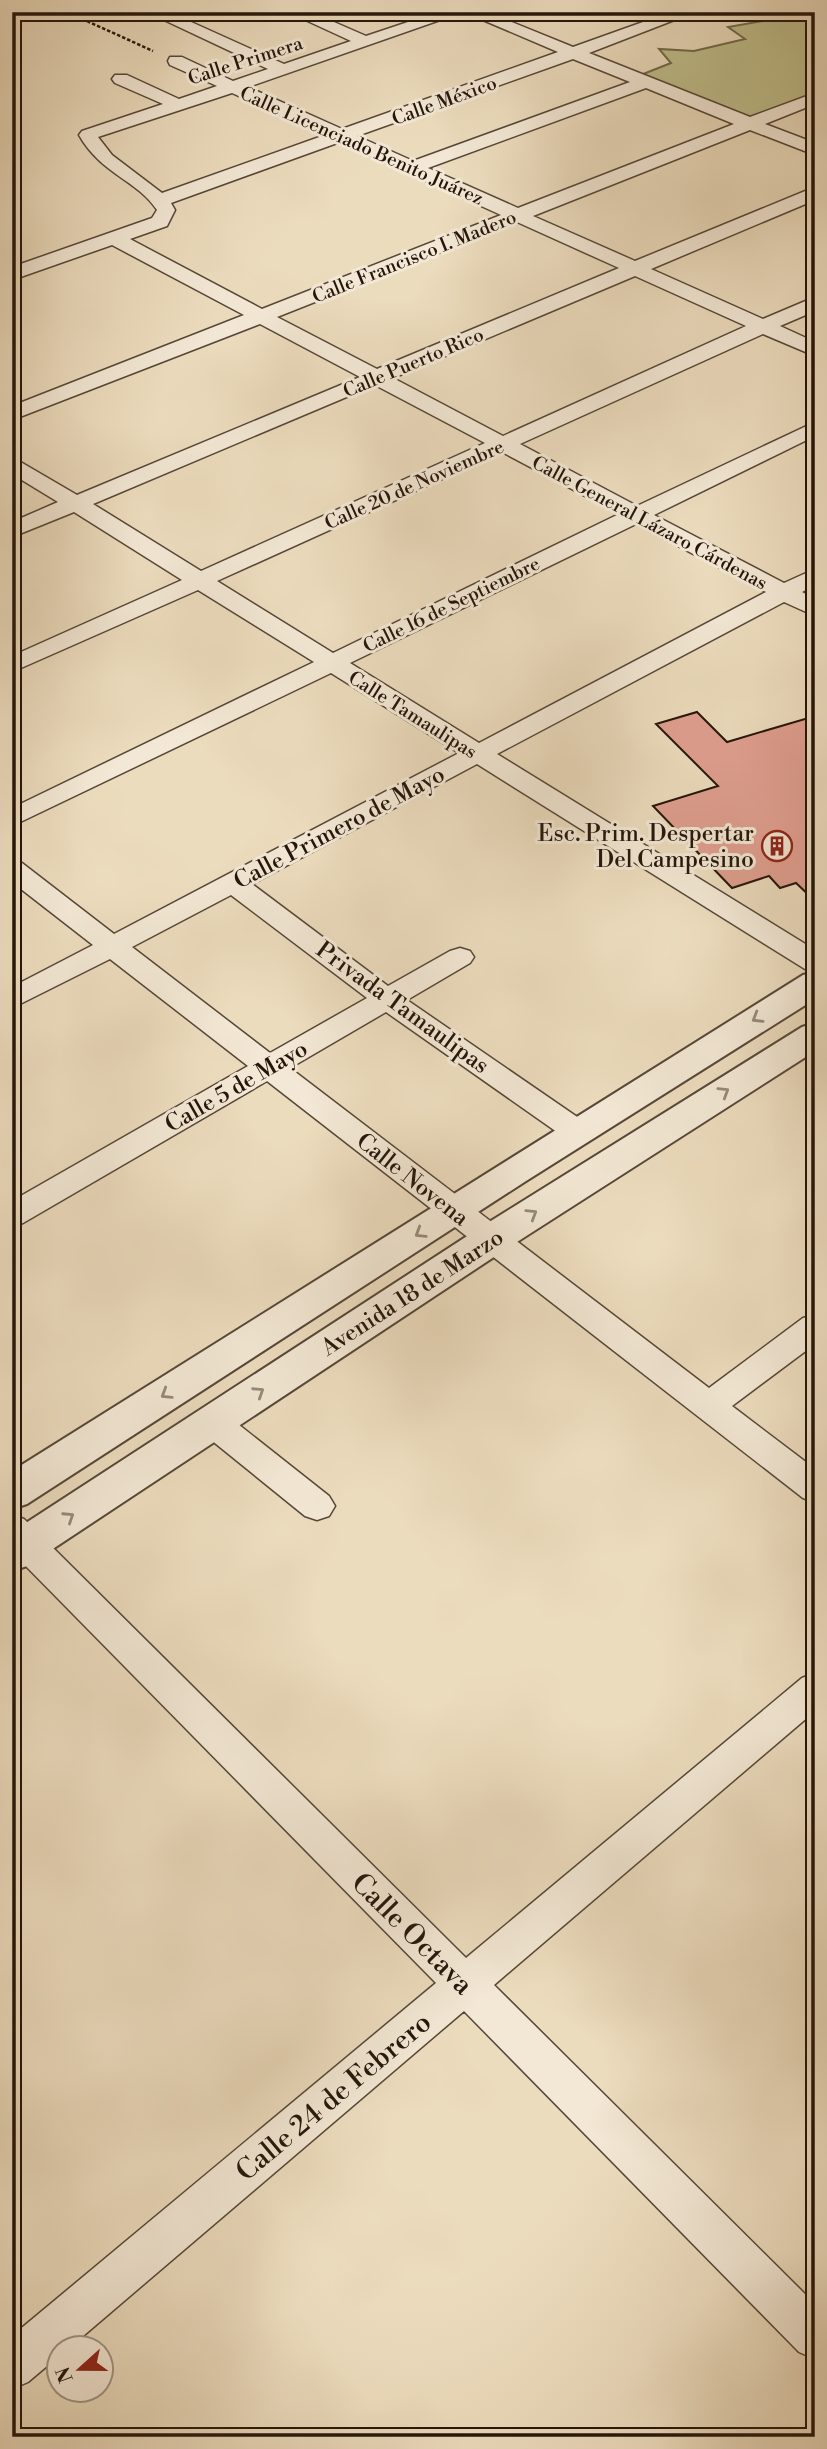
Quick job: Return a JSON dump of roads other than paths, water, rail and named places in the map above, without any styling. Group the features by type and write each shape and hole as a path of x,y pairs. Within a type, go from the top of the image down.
{"street":[{"path":"155,12 284,70"},
{"path":"176,22 206,12"},
{"path":"296,12 366,42"},
{"name":"Calle Primera","path":"161,200 120,173 88,135 455,12"},
{"path":"472,12 815,150"},
{"name":"Calle México","path":"161,200 687,12"},
{"name":"Calle Licenciado Benito Juárez","path":"176,61 815,350"},
{"path":"121,79 179,105"},
{"path":"411,168 646,82"},
{"name":"Calle Francisco I. Madero","path":"12,414 815,98"},
{"name":"Calle Puerto Rico","path":"12,530 815,193"},
{"path":"12,274 160,222 166,210 161,200"},
{"name":"Calle General Lázaro Cárdenas","path":"113,238 815,609"},
{"name":"Calle 20 de Noviembre","path":"12,665 815,303"},
{"name":"Calle 16 de Septiembre","path":"12,818 815,428"},
{"name":"Calle Tamaulipas","path":"12,464 815,963"},
{"name":"Calle Primero de Mayo","path":"12,999 815,576"},
{"name":"Calle Novena","path":"12,869 815,1488"},
{"name":"Privada Tamaulipas","path":"233,883 387,999 575,1129"},
{"name":"Calle 5 de Mayo","path":"12,1215 460,957"},
{"name":"Avenida 18 de Marzo","path":"12,1492 454,1212 575,1129 815,983"},
{"name":"Avenida 18 de Marzo","path":"17,1543 212,1422 492,1239 815,1035"},
{"path":"708,1406 815,1327"},
{"path":"212,1422 317,1506"},
{"name":"Calle Octava","path":"17,1543 815,2336"},
{"name":"Calle 24 de Febrero","path":"12,2366 815,1689"}],"place":[{"name":"Esc. Prim. Despertar Del Campesino","path":"777,846"}]}
